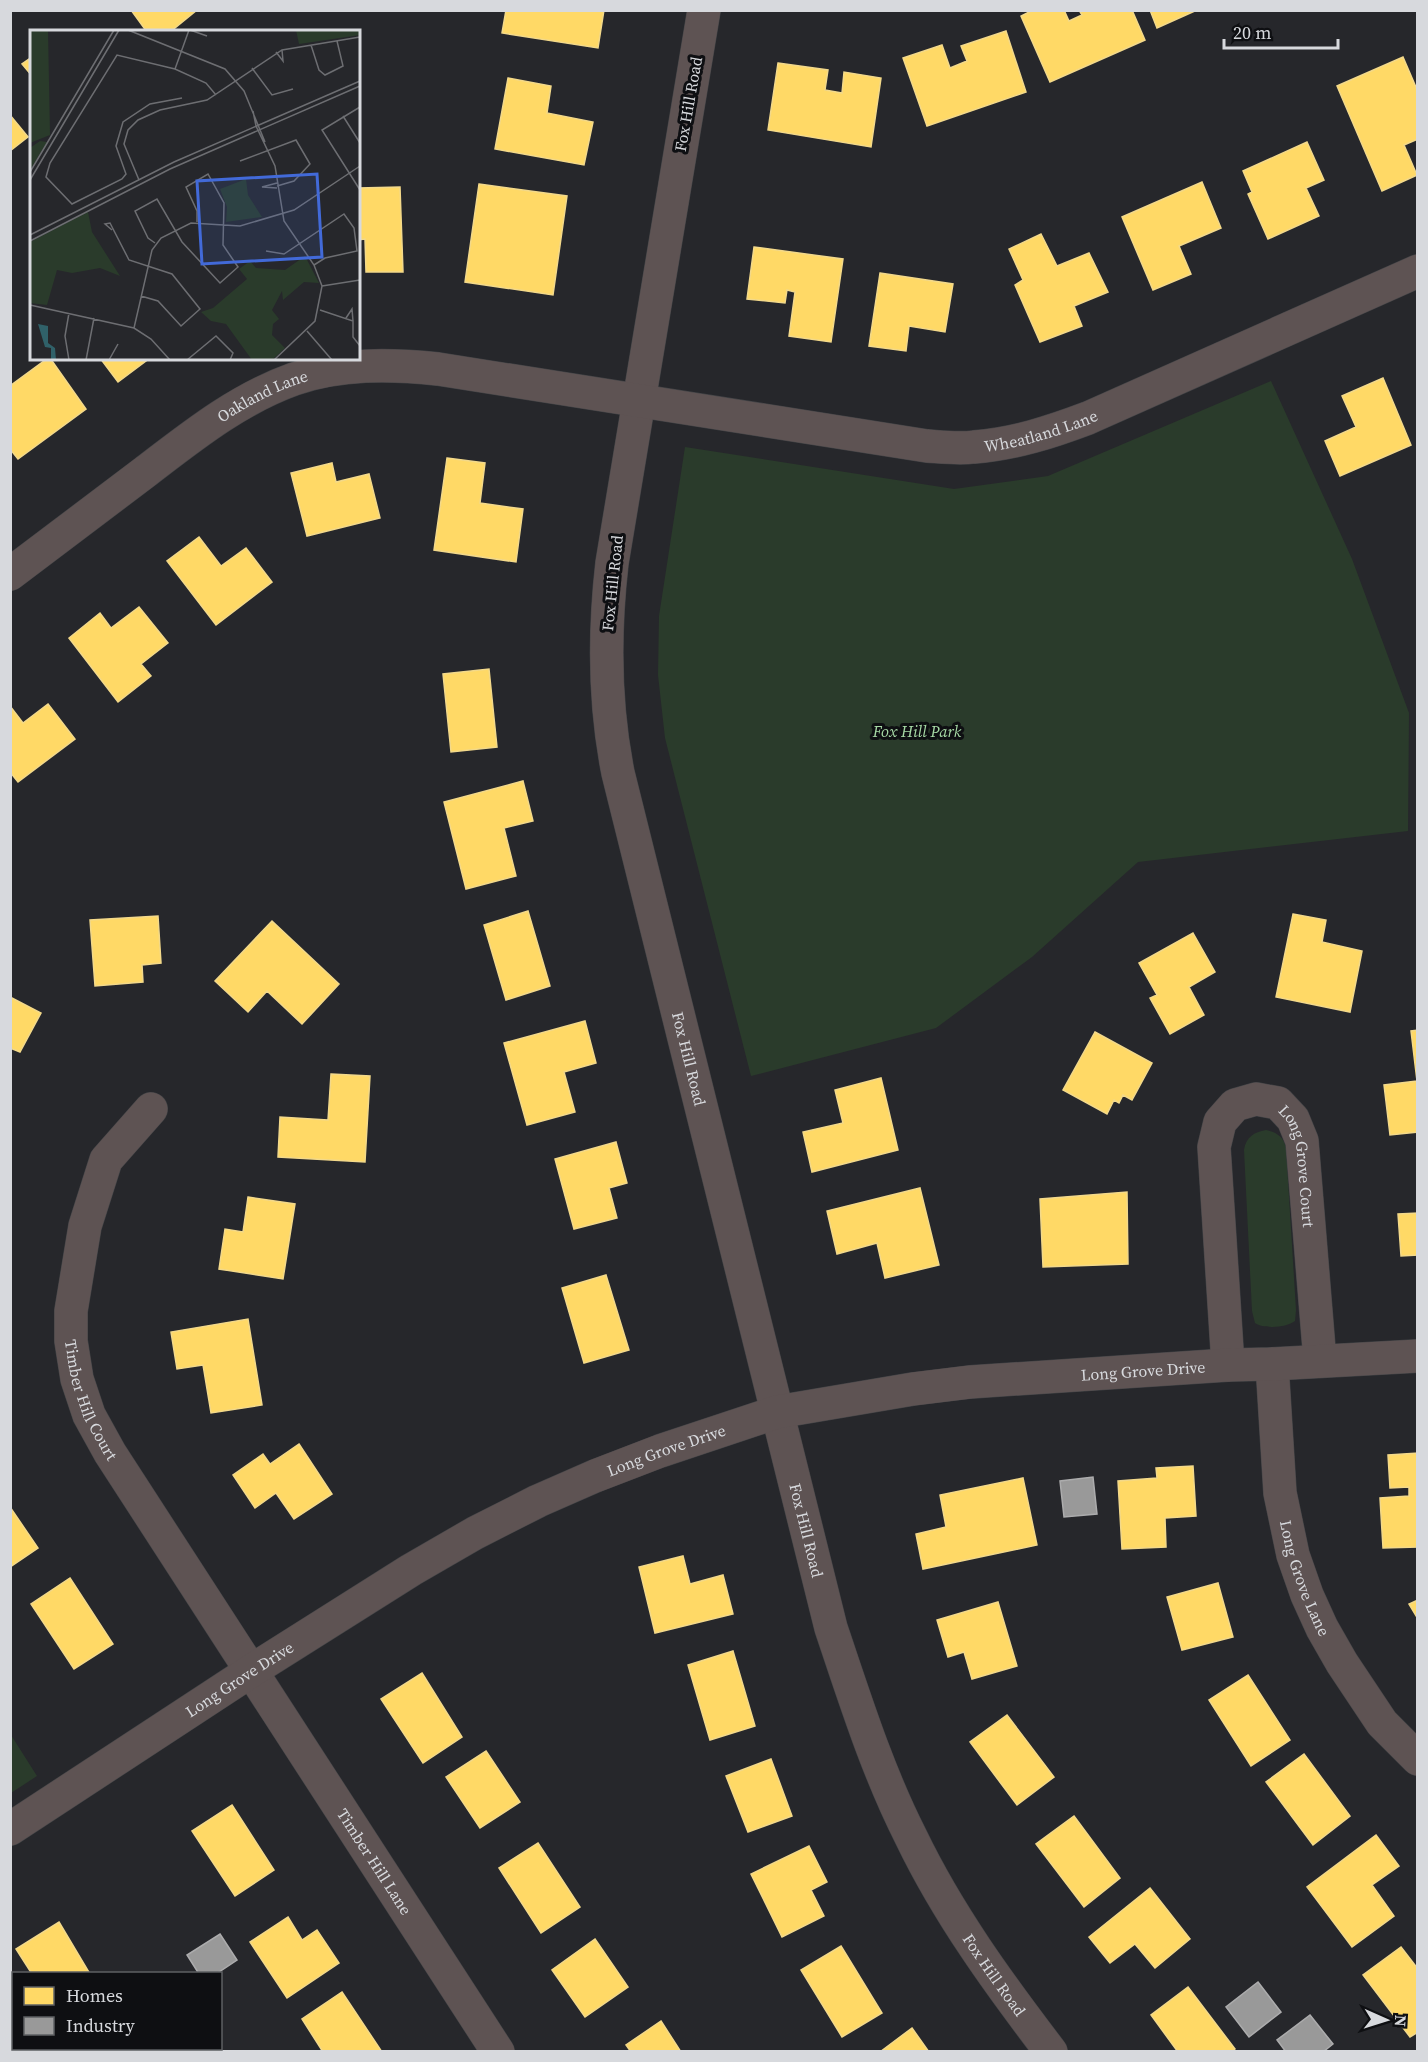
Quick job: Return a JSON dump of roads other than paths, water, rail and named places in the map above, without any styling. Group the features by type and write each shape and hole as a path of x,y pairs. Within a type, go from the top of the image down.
{"street":[{"name":"Fox Hill Road","path":"704,10 612,563 607,609 606,682 611,739 831,1628 870,1745 911,1838 968,1938 1051,2052"},
{"name":"Wheatland Lane","path":"638,401 927,446 972,448 1013,442 1048,433 1088,418 1418,271"},
{"name":"Oakland Lane","path":"10,574 208,424 252,397 296,379 349,367 399,364 638,401"},
{"name":"Long Grove Court","path":"1228,1365 1214,1147 1220,1122 1235,1105 1256,1099 1278,1103 1293,1119 1302,1141 1320,1361"},
{"name":"Timber Hill Court","path":"151,1109 106,1160 87,1218 71,1311 71,1341 76,1379 89,1415 110,1453 251,1671"},
{"name":"Long Grove Drive","path":"10,1829 251,1671 411,1570 475,1533 538,1501 660,1451 777,1412 913,1389 970,1382 1228,1365 1418,1356"},
{"name":"Long Grove Lane","path":"1272,1364 1280,1493 1293,1555 1307,1595 1322,1628 1382,1723 1418,1759"},
{"name":"Timber Hill Lane","path":"251,1671 498,2052"}],"park label":[{"name":"Fox Hill Park","path":"917,731"}]}
